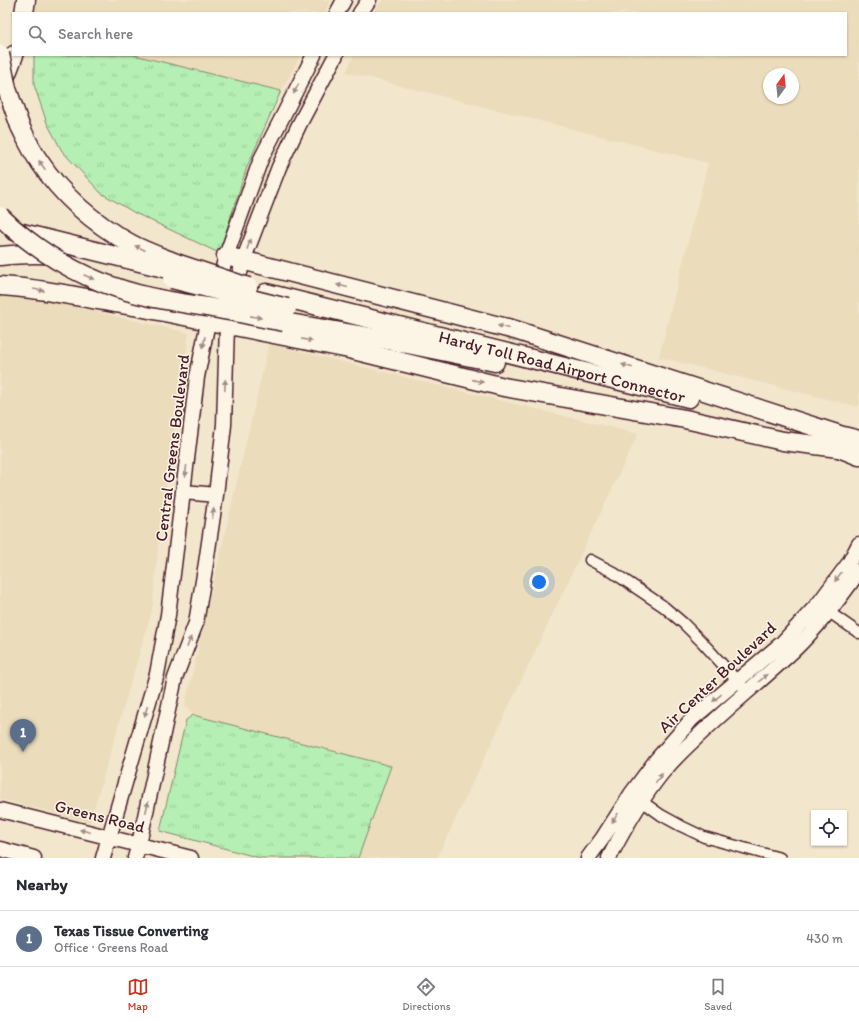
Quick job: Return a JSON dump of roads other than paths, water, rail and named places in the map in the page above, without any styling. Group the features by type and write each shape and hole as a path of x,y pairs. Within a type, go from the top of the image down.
{"highway":[{"path":"24,12 26,0"},
{"path":"0,54 7,89 20,126 38,160 50,176 72,202 100,225 174,271"},
{"path":"0,90 14,56"},
{"path":"0,216 38,248 56,260 83,275 109,285 148,297 219,309 287,310"},
{"path":"0,227 174,271 287,310"},
{"path":"0,256 41,254 70,256 110,264 174,271"},
{"path":"226,256 515,330 838,441"},
{"name":"Hardy Toll Road Airport Connector","path":"174,271 266,293 287,310 414,344 838,441 859,440"},
{"path":"0,286 35,289 102,302 134,306 349,349 504,387 685,419 783,441 838,441"},
{"name":"Hardy Toll Road Airport Connector","path":"287,310 838,441 859,456"}],"street":[{"path":"338,12 344,0"},
{"path":"361,12 369,0"},
{"name":"Central Greens Boulevard","path":"103,858 157,674 168,615 197,377 208,321 226,256 261,159 313,56"},
{"path":"135,858 175,678 196,623 216,495 224,426 227,325 243,261 279,167 299,125 335,56"},
{"path":"261,159 279,167"},
{"path":"184,492 216,495"},
{"name":"Air Center Boulevard","path":"588,858 636,798 681,752 809,635 859,544"},
{"path":"590,560 611,571 663,606 702,642 738,680 747,692"},
{"name":"Air Center Boulevard","path":"609,858 622,833 636,798 657,759 692,720 824,608 859,571"},
{"path":"824,608 859,633"},
{"path":"157,674 175,678"},
{"path":"636,798 661,815 704,838 780,858"},
{"name":"Greens Road","path":"0,810 191,858"},
{"path":"0,848 34,858"}],"place":[{"name":"Texas Tissue Converting","path":"23,752"}]}
